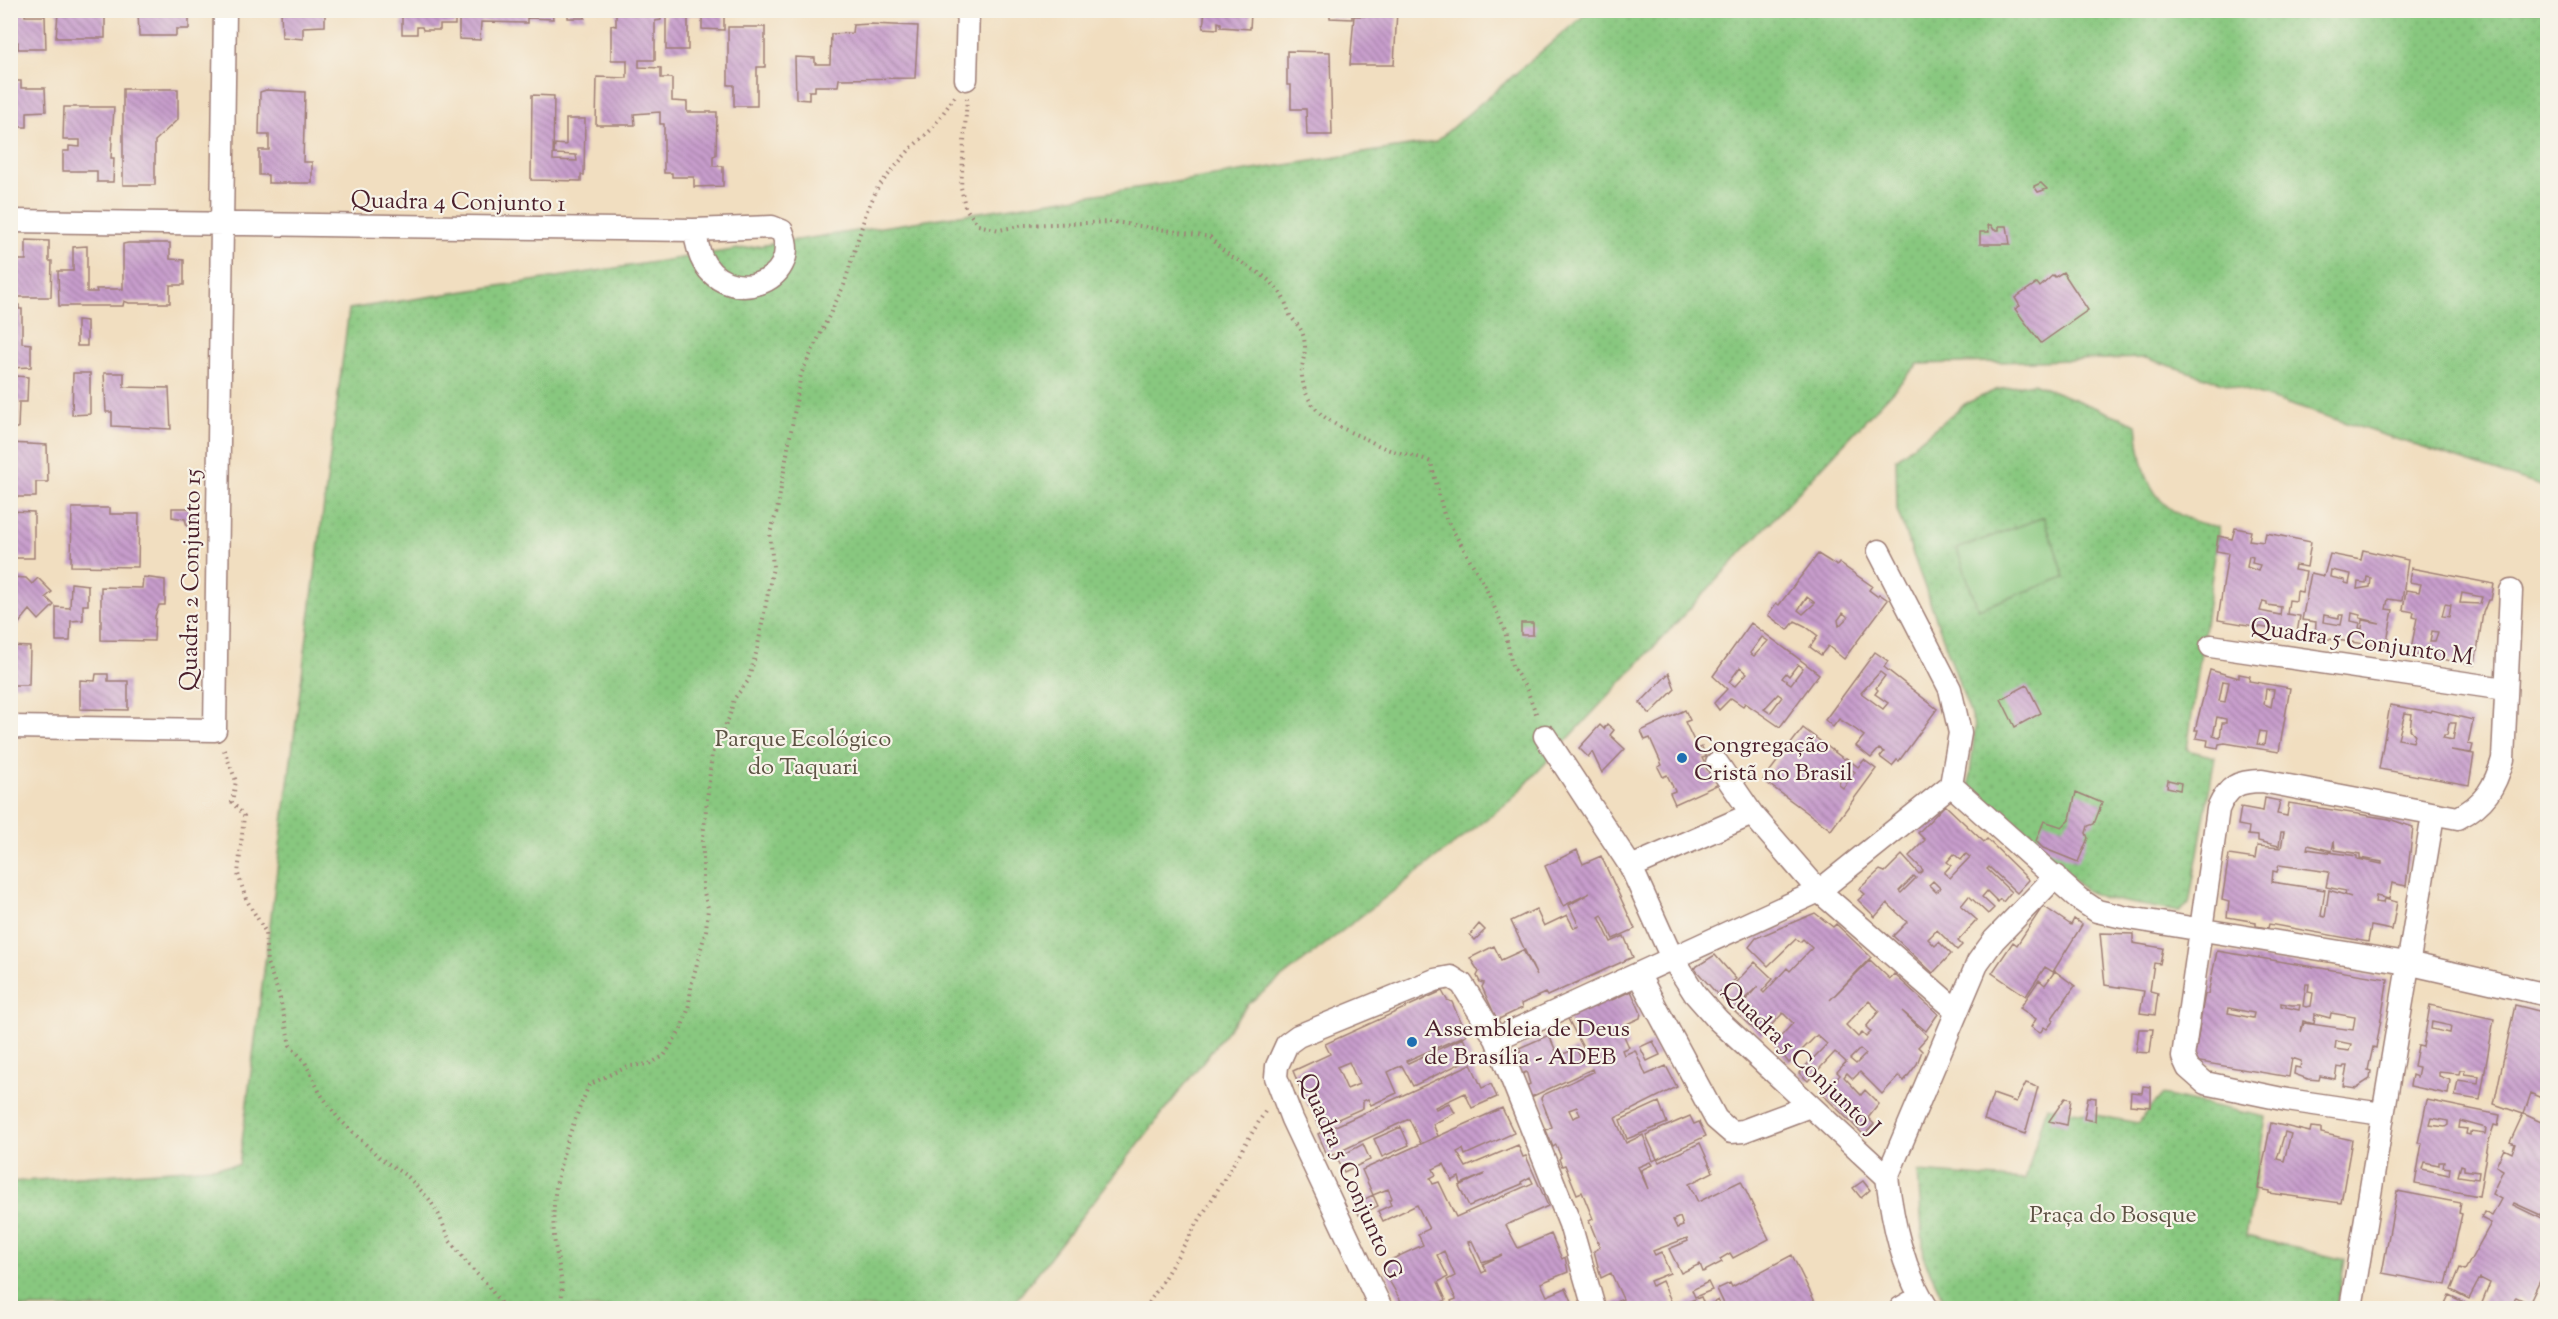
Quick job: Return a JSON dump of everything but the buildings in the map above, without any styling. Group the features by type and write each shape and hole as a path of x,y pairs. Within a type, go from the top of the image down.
{"street":[{"name":"Quadra 2 Conjunto 15","path":"215,730 225,10"},
{"path":"966,80 968,10"},
{"name":"Quadra 4 Conjunto 1","path":"10,221 222,226 694,230"},
{"path":"1594,1308 1570,1224 1496,1038 1819,891 1952,785 1960,733 1950,689 1879,551"},
{"name":"Quadra 5 Conjunto M","path":"2382,1114 2287,1100 2205,1083 2188,1068 2183,1056 2218,809 2224,794 2245,781 2262,782 2458,818 2478,807 2496,784 2506,735 2505,688 2511,591"},
{"name":"Quadra 5 Conjunto M","path":"2211,646 2505,688"},
{"path":"10,727 215,730"},
{"name":"Quadra 5 Conjunto J","path":"1545,736 1631,867 1672,958 1695,993 1718,1020 1887,1177 1978,962 1994,940 2056,876"},
{"path":"1717,764 1752,814 1819,891 1957,1011"},
{"path":"1952,785 2079,899 2097,911 2201,932 2407,963 2547,994"},
{"path":"1631,867 1752,814"},
{"path":"2351,1308 2433,815"},
{"path":"1638,974 1716,1119 1724,1127 1731,1132 1743,1131 1810,1106"},
{"name":"Quadra 5 Conjunto G","path":"1381,1308 1280,1089 1276,1066 1287,1044 1298,1036 1435,980 1451,977 1458,980 1496,1038"},
{"path":"1887,1177 1892,1218 1902,1256 1924,1303 1901,1308"}],"path":[{"path":"966,80 968,111 961,187 964,207 978,225 999,230 1024,225 1114,222 1210,237 1221,251 1254,269 1271,282 1281,295 1291,316 1302,329 1305,348 1302,375 1308,395 1318,413 1336,426 1388,450 1412,453 1431,462 1444,515 1484,584 1505,631 1512,666 1527,690 1545,736"},
{"path":"560,1308 561,1285 554,1235 556,1183 560,1161 590,1085 630,1066 649,1064 664,1056 681,1029 688,1010 692,982 706,930 703,837 712,753 729,718 734,699 748,681 767,609 773,567 770,533 777,511 801,374 840,294 866,213 878,187 911,148 931,130 966,80"},
{"path":"215,730 236,782 232,802 244,816 238,874 246,898 265,931 267,963 279,994 290,1045 305,1062 320,1093 338,1119 380,1158 408,1178 429,1199 450,1241 470,1267 488,1284 504,1308"},
{"path":"1146,1308 1280,1089"}],"green space":[{"name":"Parque Ecológico do Taquari","path":"1589,11 2547,11 2547,488 2146,358 1918,364 1512,799 1248,1004 1010,1308 11,1308 11,1182 239,1165 349,309 1435,142"},
{"path":"2033,383 2137,424 2143,464 2156,494 2166,506 2180,515 2219,527 2187,750 2215,757 2189,904 2179,912 2103,898 2085,890 1969,785 1975,727 1897,510 1896,459 1965,404 1996,390"},
{"path":"2044,517 2065,577 1978,609 1957,549"},
{"name":"Praça do Bosque","path":"2162,1095 2266,1117 2246,1236 2345,1260 2336,1308 1948,1308 1924,1259 1918,1172 2025,1180 2047,1106 2138,1123"}],"place":[{"name":"Congregação Cristã no Brasil","path":"1682,758"},
{"name":"Assembleia de Deus de Brasília - ADEB","path":"1412,1042"}]}
